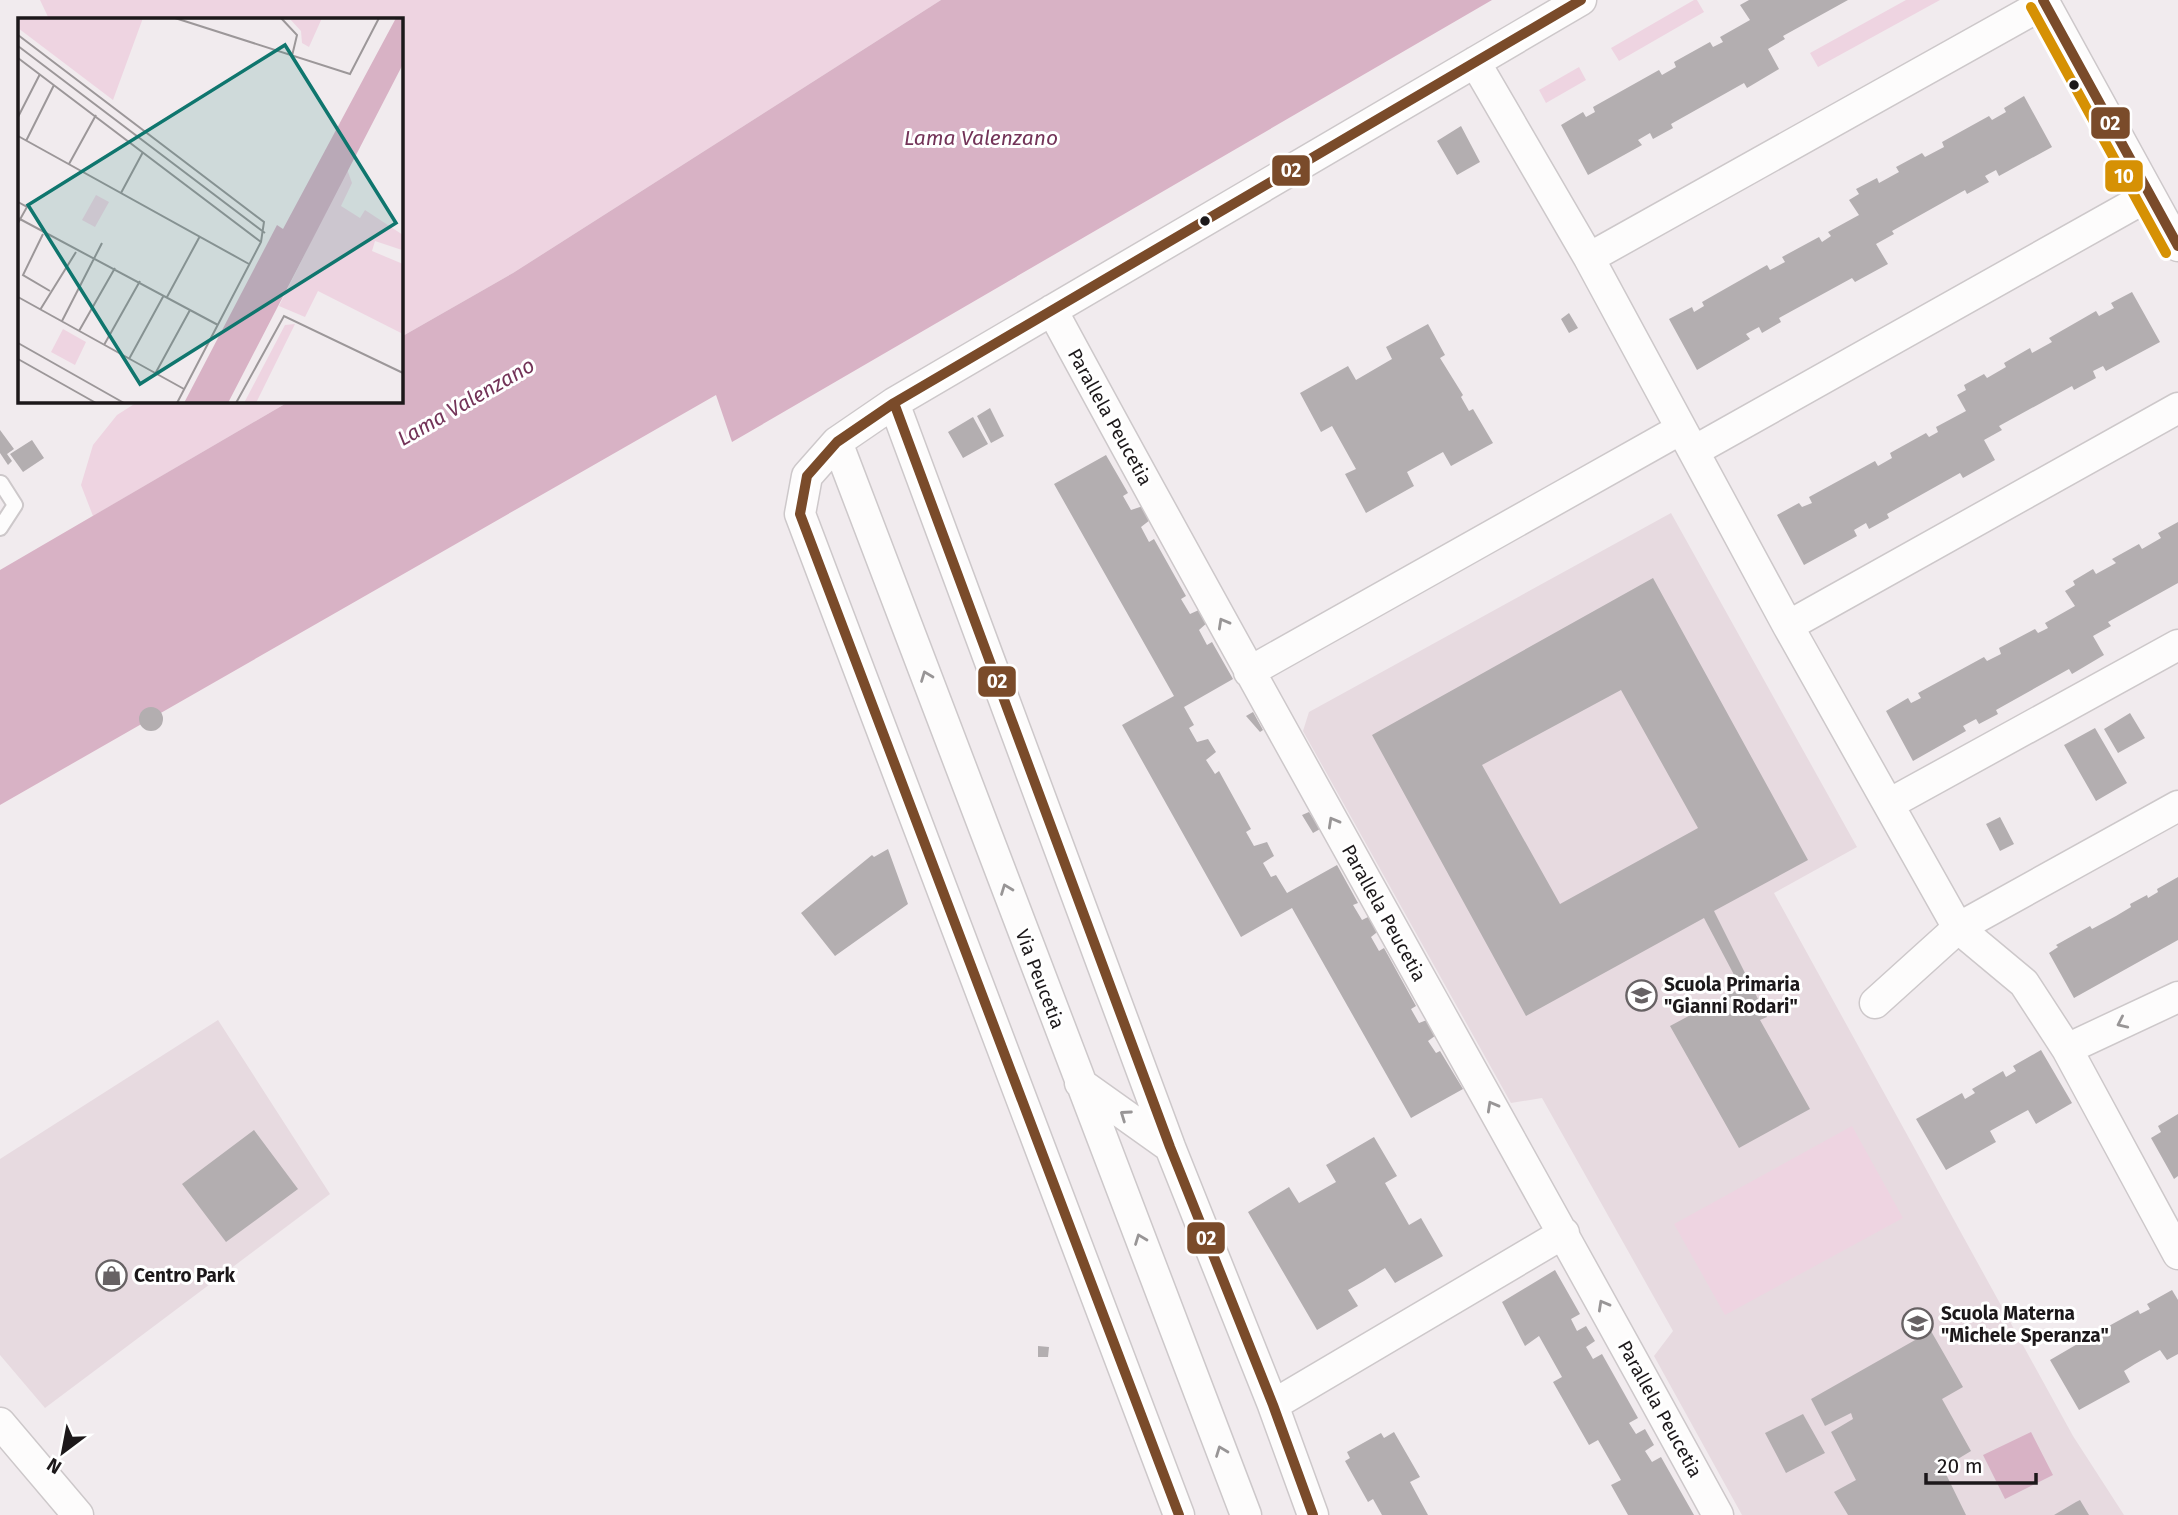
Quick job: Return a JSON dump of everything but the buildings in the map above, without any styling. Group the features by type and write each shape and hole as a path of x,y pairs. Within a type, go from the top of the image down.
{"street":[{"path":"1179,1515 800,514 807,476 836,442 894,403 1581,0"},
{"path":"1589,258 2044,1 2178,246"},
{"path":"1475,62 1589,258 1788,626 1958,928 2024,984 2067,1049 2178,1254"},
{"path":"1249,672 2150,195"},
{"name":"Parallela Peucetia","path":"1052,310 1249,672 1564,1233 1718,1515"},
{"path":"894,403 1170,1147 1273,1405 1313,1515"},
{"path":"1788,626 2178,408"},
{"name":"Via Peucetia","path":"836,442 1246,1515"},
{"path":"1888,804 2178,645"},
{"path":"1875,1003 1958,928 2178,806"},
{"path":"2067,1049 2178,997"},
{"path":"1080,1083 1170,1147"},
{"path":"1273,1405 1564,1233"},
{"path":"0,1423 78,1515"}],"lane":[{"path":"0,528 15,505 1,483"}],"shaded area":[{"path":"40,0 941,0 513,273 402,336 402,18 49,18"},
{"path":"1697,0 1704,12 1619,61 1611,48"},
{"path":"1906,0 1940,0 1818,67 1810,53"},
{"path":"1579,67 1586,80 1546,103 1539,90"},
{"path":"137,402 288,402 93,516 81,485 93,445 117,415"},
{"name":"Scuola Primaria \"Gianni Rodari\"","path":"1671,513 1857,847 1774,893 2073,1436 2124,1515 1742,1515 1654,1356 1673,1331 1542,1098 1511,1103 1303,731 1309,712"},
{"name":"Centro Park","path":"218,1020 330,1194 45,1408 0,1355 0,1159"},
{"path":"1852,1126 1903,1218 1725,1315 1674,1224"}],"water":[{"name":"Lama Valenzano","path":"941,0 1492,0 732,442 716,395 0,805 0,570 288,402 402,402 402,336 513,273"},
{"path":"2031,1432 2053,1475 2005,1499 1983,1455"}],"transit line":[{"name":"02","path":"1179,1515 800,514 807,476 837,442 894,403 1581,0"},
{"name":"02","path":"2043,0 2178,246"},
{"name":"10","path":"2031,7 2166,253"},
{"name":"02","path":"894,403 1170,1147 1273,1405 1313,1515"}],"place":[{"name":"Scuola Primaria \"Gianni Rodari\"","path":"1641,995"},
{"name":"Centro Park","path":"111,1275"},
{"name":"Scuola Materna \"Michele Speranza\"","path":"1918,1324"}]}
